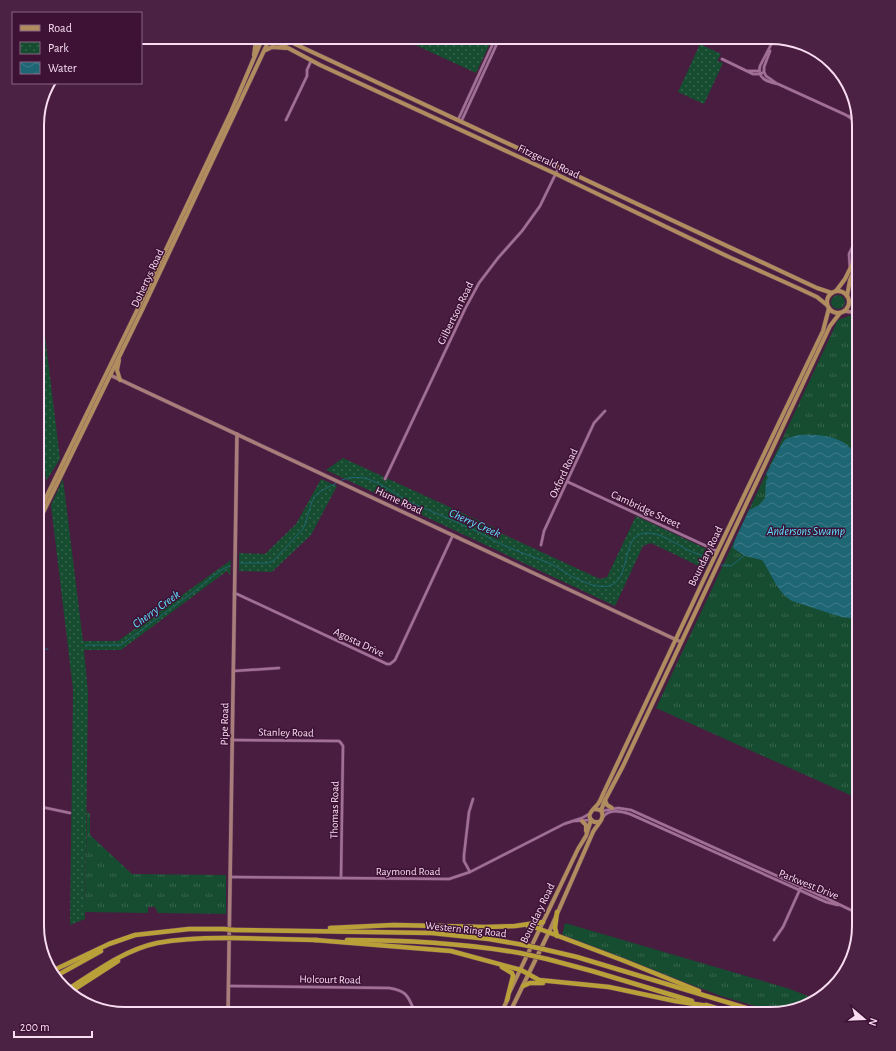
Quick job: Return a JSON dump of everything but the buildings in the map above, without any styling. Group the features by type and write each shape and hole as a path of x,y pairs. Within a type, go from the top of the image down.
{"highway":[{"path":"557,936 556,928 558,912"},
{"path":"305,931 394,925 466,928 515,926 543,922"},
{"path":"515,926 539,929 622,960 726,1002"},
{"name":"Western Ring Road","path":"153,933 189,929 224,929 432,933 482,938 524,945 577,957 743,1007"},
{"path":"56,969 109,944 135,936 153,933"},
{"path":"60,974 110,947 153,933"},
{"name":"Western Ring Road","path":"155,943 191,939 224,938 374,940 435,942 488,948 547,959 711,1007"},
{"path":"315,940 444,950 521,970 539,980 609,987 708,1006"},
{"path":"72,987 121,956 155,943"},
{"path":"75,989 121,959 155,943"},
{"path":"495,963 508,970 513,975 507,1000"},
{"path":"523,986 532,983 575,983"}],"main road":[{"path":"252,61 255,44"},
{"name":"Dohertys Road","path":"214,152 260,44"},
{"name":"Dohertys Road","path":"44,502 108,374 145,294 267,44"},
{"name":"Fitzgerald Road","path":"281,44 311,60 556,174 692,240 800,289 816,297 828,307"},
{"name":"Fitzgerald Road","path":"295,44 817,288 834,292"},
{"path":"264,52 269,48 288,48"},
{"path":"456,128 460,121"},
{"name":"Dohertys Road","path":"44,511 86,426 108,374 125,344 184,214"},
{"path":"692,240 696,231"},
{"path":"852,265 843,284 828,297 828,307 833,312 842,312 848,307 850,280 852,276"},
{"path":"834,292 843,292 848,298"},
{"name":"Boundary Road","path":"594,809 607,787 822,331 828,307"},
{"name":"Boundary Road","path":"601,811 830,326 842,312"},
{"path":"120,380 117,374 117,366 125,344"},
{"path":"718,551 723,554"},
{"path":"605,800 607,805 612,808"},
{"path":"594,809 601,811 601,820 594,822 590,820 589,814 594,809"},
{"name":"Boundary Road","path":"504,1007 539,929 578,849 586,836 590,820"},
{"name":"Boundary Road","path":"512,1007 558,912 593,832 601,820"},
{"path":"582,821 586,825 586,836"}],"street":[{"path":"460,121 467,101 493,44"},
{"path":"460,121 471,103 497,44"},
{"path":"759,72 763,60 772,44"},
{"path":"770,48 764,67 764,72 766,76 778,84"},
{"path":"490,51 494,53"},
{"path":"722,59 748,71 764,72"},
{"path":"286,120 307,76 307,70 311,60"},
{"path":"759,72 764,79 778,84 851,119"},
{"path":"467,101 471,103"},
{"path":"846,115 851,116"},
{"name":"Gilbertson Road","path":"385,478 465,309 479,283 498,258 522,231 540,206 558,167"},
{"path":"850,269 849,254 852,248"},
{"path":"848,298 852,302"},
{"path":"842,312 852,313"},
{"name":"Hume Road","path":"108,374 681,642"},
{"name":"Oxford Road","path":"541,545 544,531 594,423 605,411"},
{"name":"Pipe Road","path":"228,1007 237,434"},
{"name":"Cambridge Street","path":"568,482 718,551"},
{"name":"Agosta Drive","path":"234,594 237,594 390,664 395,660 453,535"},
{"path":"233,671 279,668"},
{"name":"Stanley Road","path":"232,740 340,742"},
{"name":"Thomas Road","path":"340,742 343,746 341,878"},
{"path":"470,872 464,862 464,855 469,812 473,799"},
{"path":"44,807 70,813"},
{"name":"Parkwest Drive","path":"601,811 612,808 626,809 799,890 826,902 841,906"},
{"name":"Parkwest Drive","path":"601,820 608,813 622,812 665,828 801,886 841,906"},
{"name":"Raymond Road","path":"230,877 449,879 470,872 564,824 589,814"},
{"name":"Raymond Road","path":"572,821 590,820"},
{"path":"774,940 783,928 801,886"},
{"path":"841,906 852,911"},
{"name":"Holcourt Road","path":"229,986 399,989 405,993 412,1007"}],"green space":[{"path":"413,44 490,44 476,73"},
{"path":"700,44 721,54 717,61 723,63 704,104 678,92"},
{"path":"835,295 841,295 845,299 845,305 841,309 835,309 831,305 831,299"},
{"path":"852,315 852,796 656,708 838,320"},
{"path":"44,327 60,459 46,481 44,463"},
{"path":"343,458 495,528 494,530 600,579 607,577 636,516 711,551 712,554 705,569 651,543 643,546 615,606 326,470"},
{"path":"63,479 83,641 118,641 231,560 230,575 227,571 121,650 84,650 88,693 85,919 70,925 73,689 51,505"},
{"path":"321,479 337,486 311,535 272,572 239,571 239,553 265,554 296,524"},
{"path":"87,811 90,814 90,835 132,874 226,875 226,914 158,913 155,907 148,907 148,913 85,912"},
{"path":"565,923 790,989 810,997 797,1003 782,1006 759,1007 721,996 562,936"}],"water":[{"name":"Andersons Swamp","path":"799,435 827,436 843,442 852,450 852,618 841,617 792,601 778,587 762,560 745,556 733,548 735,540 749,510 759,505 765,498 766,481 768,477 766,474 783,442 787,438"}],"waterway":[{"name":"Cherry Creek","path":"340,481 355,477 370,480 412,503 470,528 498,543 551,564 577,579 598,586 611,585 619,579 624,568 630,545 636,537 646,533 662,536 688,550 708,558"},
{"name":"Cherry Creek","path":"240,563 268,563 273,561 303,529 311,505 317,494 336,483"},
{"name":"Cherry Creek","path":"721,565 731,566 745,555"},
{"name":"Cherry Creek","path":"86,645 121,645 221,570 229,566"},
{"name":"Cherry Creek","path":"44,649 48,649"}]}
